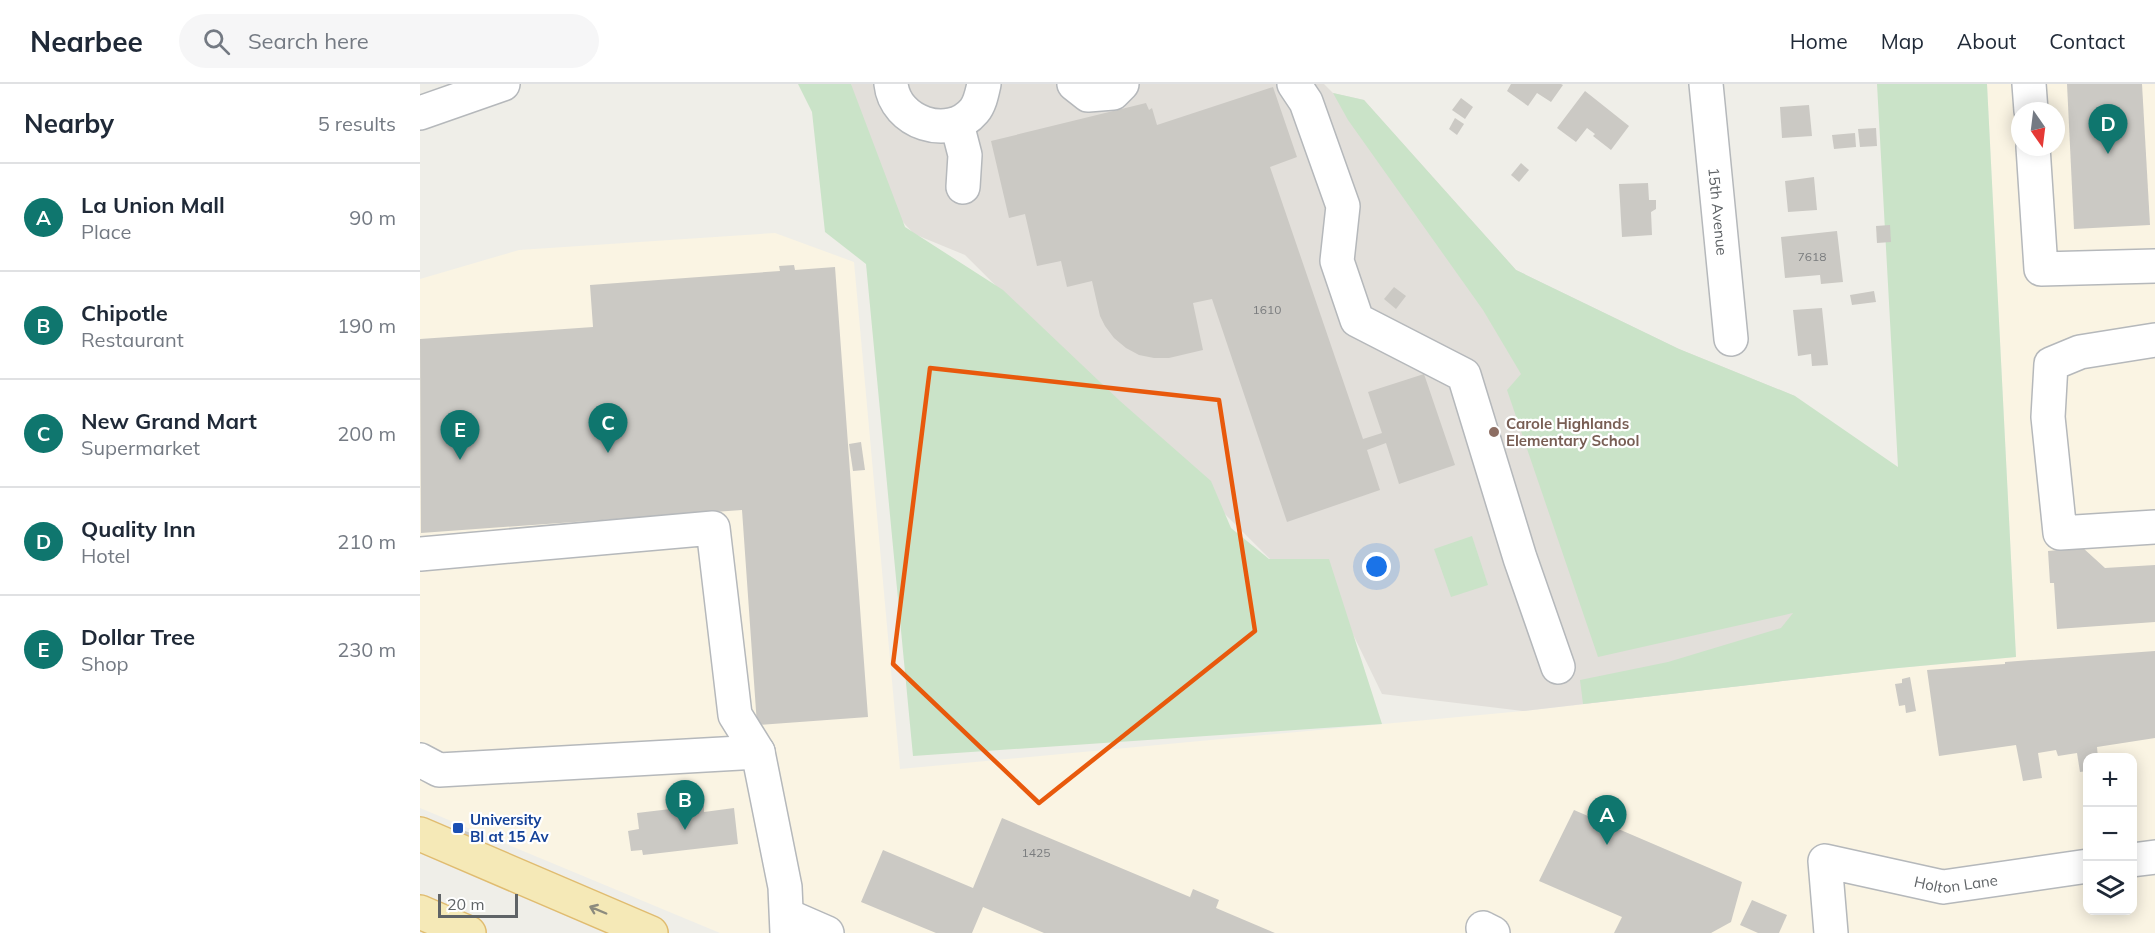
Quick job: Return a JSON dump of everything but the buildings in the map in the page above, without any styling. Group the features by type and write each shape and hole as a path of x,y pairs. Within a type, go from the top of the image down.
{"main road":[{"path":"420,834 651,933"},
{"path":"420,912 463,932"}],"street":[{"path":"420,113 503,84"},
{"path":"891,84 896,101 910,117 922,124 937,126 957,124 975,111 984,84"},
{"path":"1074,84 1088,95 1113,93 1122,84"},
{"path":"1294,84 1306,102 1343,206 1337,261 1357,320 1464,375 1520,558 1558,667"},
{"path":"2030,84 2031,102"},
{"name":"15th Avenue","path":"1704,85 1731,339"},
{"path":"957,124 965,155 963,187"},
{"path":"2034,156 2041,269 2155,266"},
{"path":"2155,340 2080,352 2051,364 2048,417 2060,533 2155,527"},
{"path":"420,554 713,528 735,715 758,752 785,887 787,924 827,933"},
{"path":"420,760 439,770 758,752"},
{"path":"2137,859 2155,857"},
{"name":"Holton Lane","path":"1831,933 1826,861 1943,886 2083,867"}],"highlighted area":[{"path":"930,368 1219,400 1255,631 1039,803 893,664"}],"shaded area":[{"name":"Carole Highlands Elementary School","path":"851,84 1324,84 1333,93 1364,100 1516,270 1679,349 1795,396 1860,672 1523,711 1382,694 1326,579 1278,567 965,255 914,234 889,207 856,155"},
{"path":"1987,84 2155,84 2155,933 720,933 420,808 420,279 519,250 775,233 854,262 900,769 1523,711 1888,669 2016,657"}],"green space":[{"path":"798,84 851,84 905,227 1003,290 1120,401 1211,481 1231,528 1269,559 1329,559 1382,724 913,756 866,264 825,232 812,112"},
{"path":"1877,84 1987,84 2016,657 1888,669 1583,704 1580,680 1668,662 1781,628 1793,613 1598,657 1507,390 1521,374 1483,310 1348,120 1333,93 1364,100 1516,270 1679,349 1795,396 1898,467"},
{"path":"1472,536 1488,585 1451,597 1434,549"}],"place":[{"name":"Quality Inn","path":"2108,154"},
{"name":"Carole Highlands Elementary School","path":"1494,432"},
{"name":"New Grand Mart","path":"608,453"},
{"name":"Dollar Tree","path":"460,460"},
{"name":"University Bl at 15 Av","path":"458,828"},
{"name":"Chipotle","path":"685,830"},
{"name":"La Union Mall","path":"1607,845"}]}
